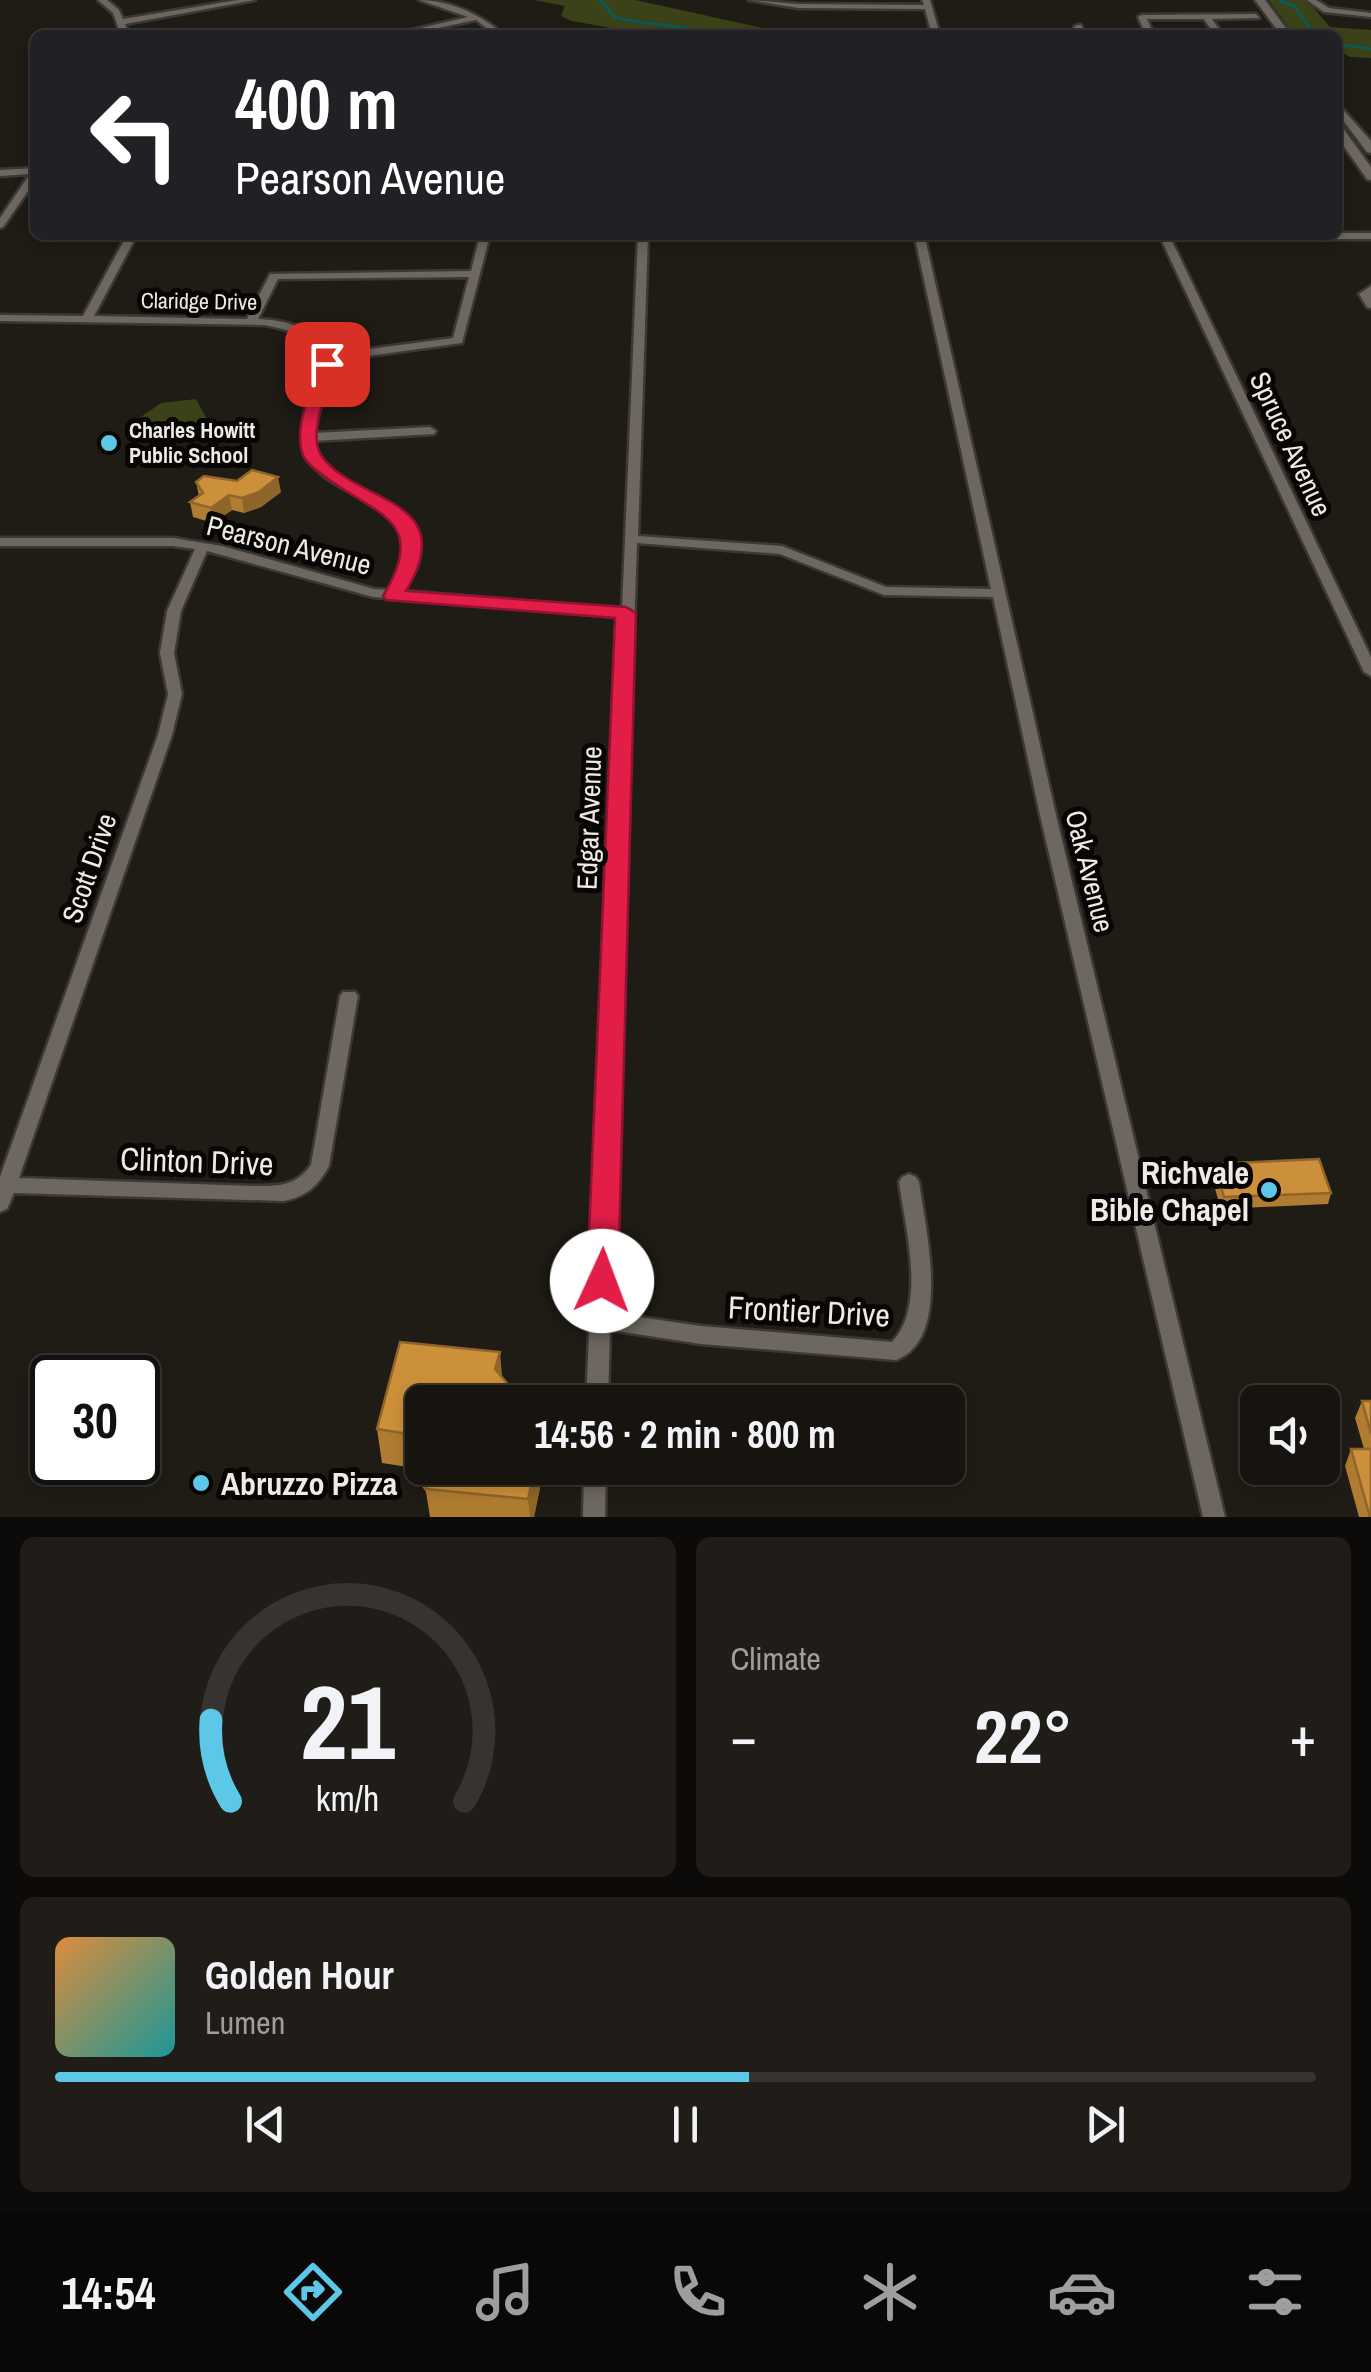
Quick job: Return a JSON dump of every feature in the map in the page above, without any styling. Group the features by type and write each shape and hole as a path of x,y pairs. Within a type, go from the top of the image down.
{"main road":[{"path":"1244,0 1266,30"},
{"path":"1260,0 1282,30"},
{"path":"1342,113 1371,150"},
{"path":"1342,135 1369,169"}],"street":[{"path":"102,0 123,30"},
{"path":"121,22 158,10 252,0"},
{"path":"423,0 477,17 494,30"},
{"path":"753,0 798,6 926,3 934,30"},
{"path":"1311,0 1328,10 1371,14"},
{"path":"1206,16 1216,30"},
{"path":"1148,30 1142,17 1256,16"},
{"path":"417,30 477,17"},
{"path":"0,173 30,173"},
{"path":"0,226 30,181"},
{"path":"1342,236 1371,236"},
{"path":"87,318 129,240"},
{"path":"393,596 408,572 412,551 407,526 388,506 344,482 312,458 308,438 327,358 458,341 484,240"},
{"name":"Edgar Avenue","path":"598,1385 643,240"},
{"name":"Oak Avenue","path":"921,240 1214,1517"},
{"name":"Spruce Avenue","path":"1166,240 1371,672"},
{"path":"251,321 274,276 476,274"},
{"path":"1371,289 1364,294 1371,305"},
{"name":"Claridge Drive","path":"0,318 251,321 305,334 318,342 327,358"},
{"path":"308,438 430,432"},
{"path":"631,540 782,550 884,591 1000,593"},
{"name":"Pearson Avenue","path":"0,542 174,542 393,596 626,613"},
{"name":"Scott Drive","path":"4,1194 165,735 174,694 167,654 174,611 202,547"},
{"name":"Clinton Drive","path":"4,1194 292,1194 309,1186 320,1166 350,996"},
{"name":"Frontier Drive","path":"601,1320 700,1336 896,1351 912,1341 922,1312 909,1182"},
{"path":"594,1517 595,1485"}],"green space":[{"path":"534,0 635,0 772,30 622,30 572,21 561,16 565,6"},
{"path":"1269,0 1307,0 1330,27 1371,30 1371,58 1350,57 1342,52 1342,30 1290,30"},
{"path":"196,399 210,425 204,430 146,440 133,430 135,421 161,403"}],"building":[{"path":"252,470 278,477 259,492 242,498 229,495 211,508 190,502 203,493 196,482 204,476 237,481"},
{"name":"Richvale Bible Chapel","path":"1319,1159 1331,1193 1224,1197 1214,1164"},
{"path":"400,1342 500,1352 495,1369 509,1385 405,1385 405,1437 377,1429"},
{"path":"1362,1401 1371,1401 1371,1434"},
{"path":"1351,1449 1371,1449 1371,1517 1370,1517"},
{"path":"427,1485 531,1485 528,1499 426,1489"}],"waterway":[{"path":"600,0 615,17 625,20 702,30"},
{"path":"1280,1 1294,6 1311,30"},
{"path":"1342,45 1371,49"}],"place":[{"name":"Charles Howitt Public School","path":"109,443"},
{"name":"Richvale Bible Chapel","path":"1269,1190"},
{"name":"Abruzzo Pizza","path":"201,1483"}],"route":[{"path":"327,364 307,435 312,458 334,476 375,496 407,526 412,551 408,572 393,596 626,613 602,1281"}]}
